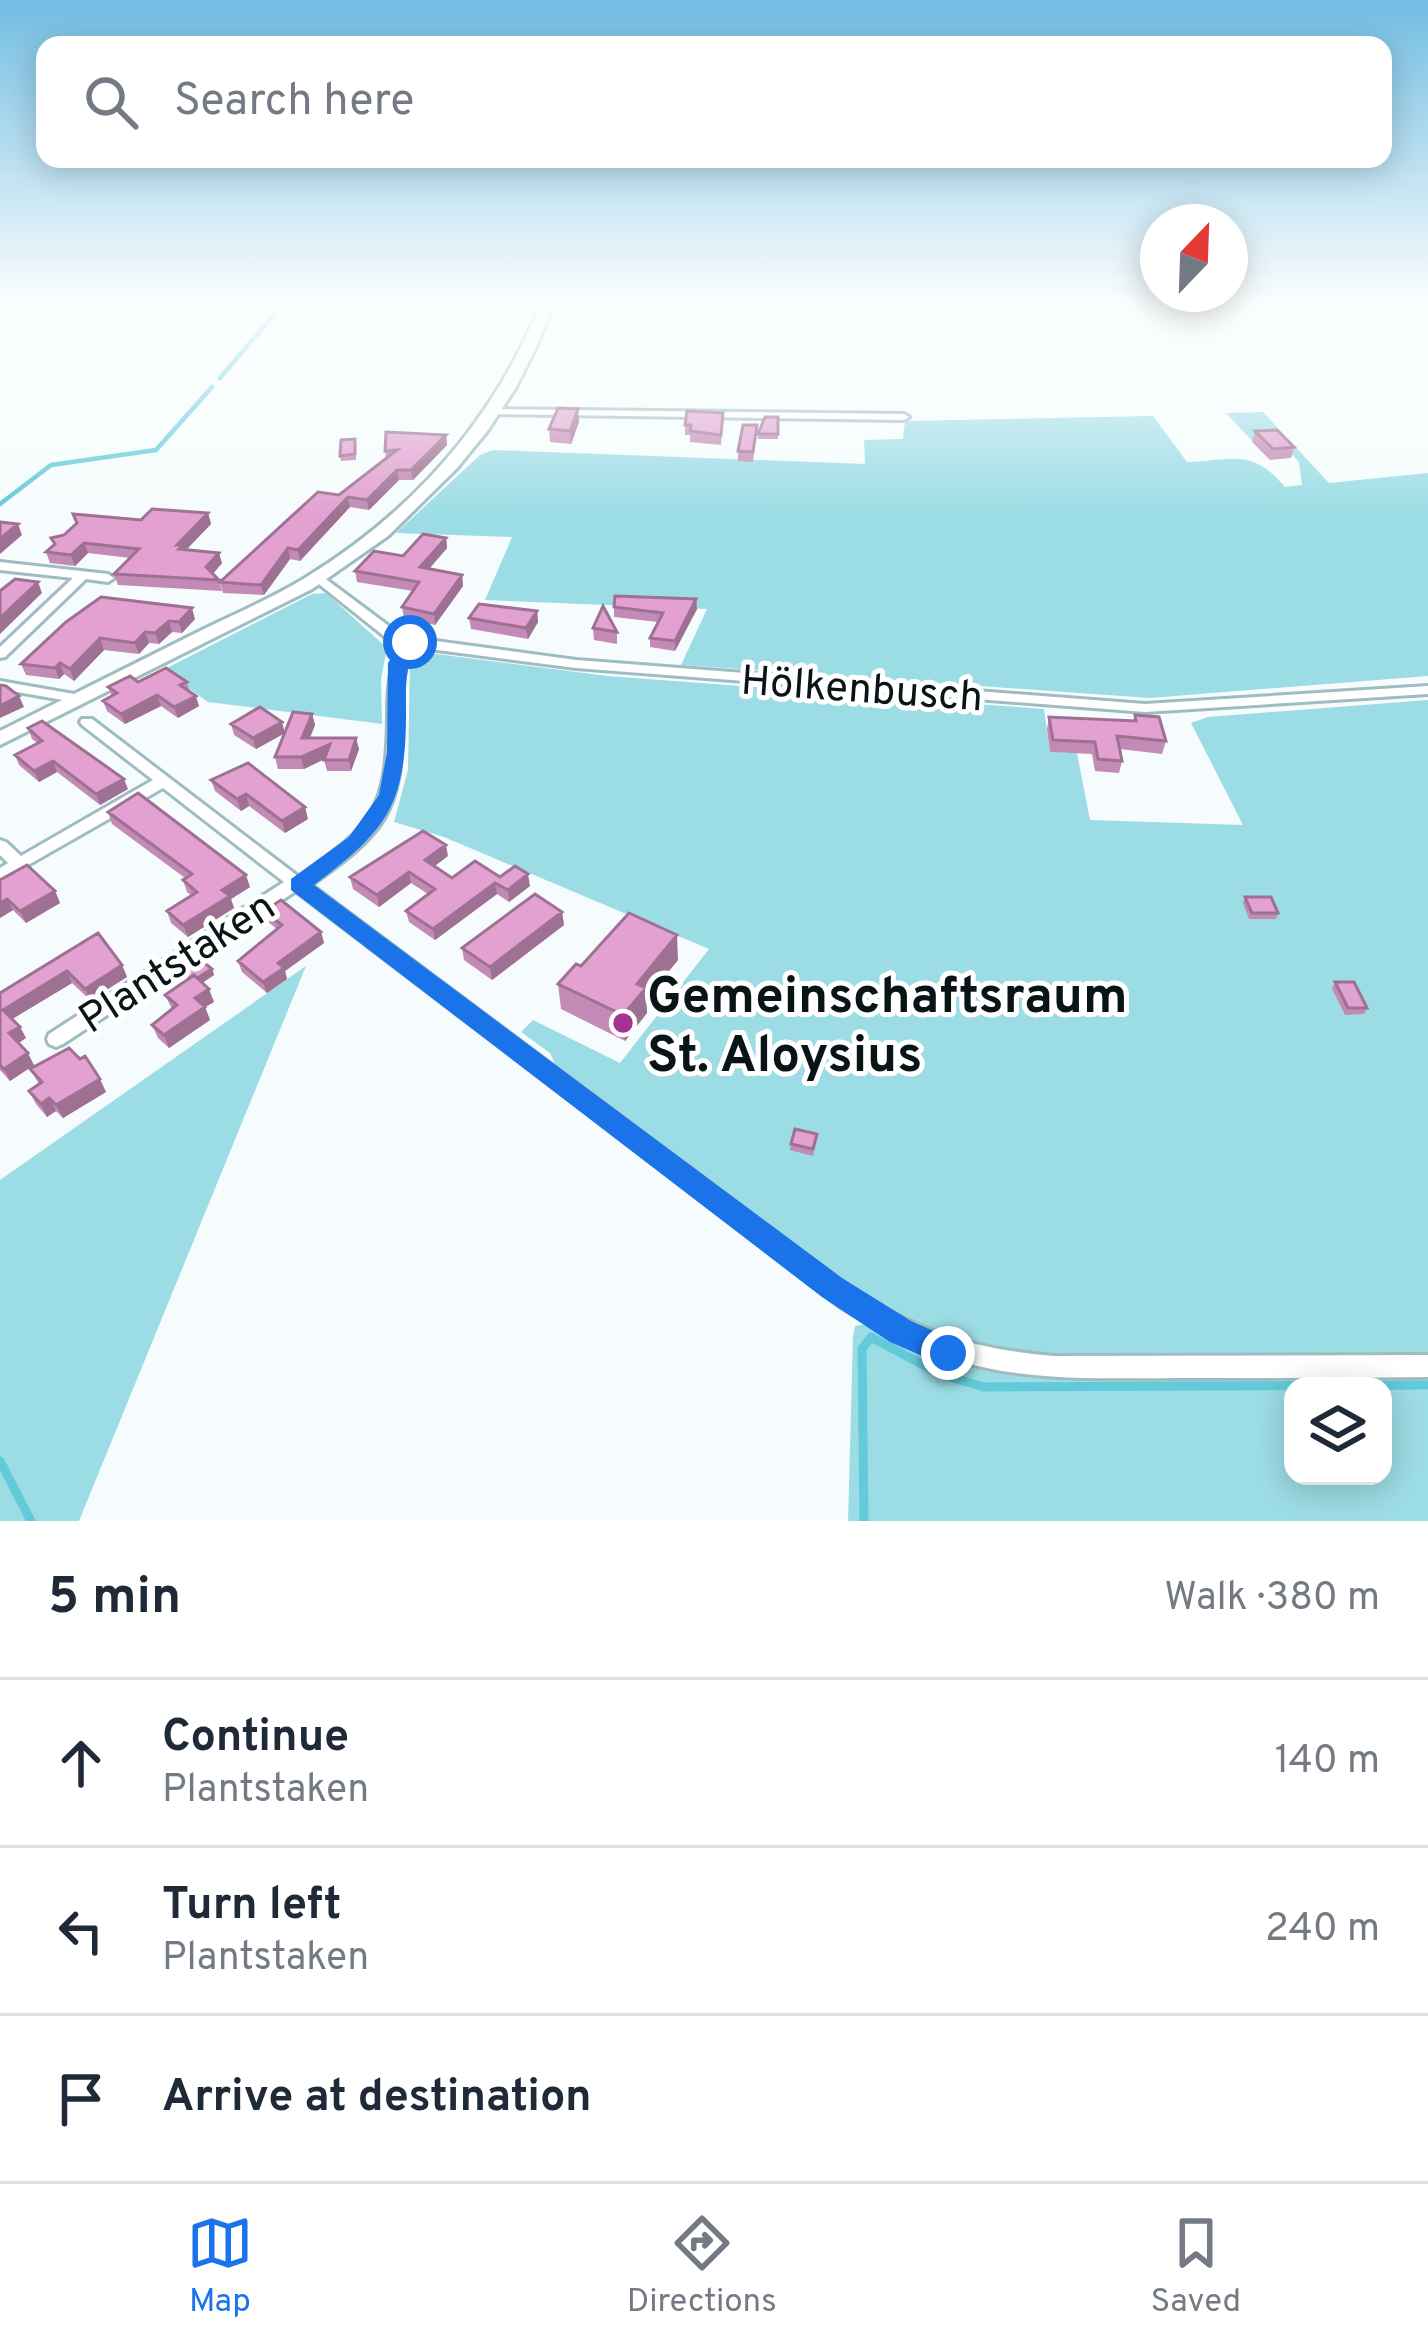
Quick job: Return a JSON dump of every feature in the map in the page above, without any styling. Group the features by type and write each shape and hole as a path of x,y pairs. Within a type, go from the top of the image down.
{"main road":[{"path":"0,739 319,578 456,462 493,412 512,374"}],"street":[{"path":"493,412 904,417"},
{"path":"0,566 109,578"},
{"path":"0,654 83,575"},
{"name":"Hölkenbusch","path":"319,578 389,633 410,642 576,664 1164,709 1428,691"},
{"name":"Plantstaken","path":"56,1039 357,842 389,795 397,752 397,663 410,642"},
{"path":"0,685 80,699"},
{"name":"Plantstaken","path":"87,722 832,1288 925,1344 994,1363 1055,1367 1428,1366"},
{"path":"0,875 163,781"},
{"path":"0,847 20,864"}],"shaded area":[{"path":"1263,412 1329,483 1428,473 1428,676 1150,698 681,665 707,609 485,600 512,537 396,533 480,455 493,450 865,464 864,440 903,439 905,421 1153,416 1187,462 1252,461 1285,487 1302,485 1299,462 1277,439 1251,440 1226,413"},
{"path":"326,593 387,648 381,679 382,724 208,702 163,670 312,594"},
{"path":"421,652 608,676 1044,709 1050,752 1077,753 1090,820 1243,825 1191,723 1208,717 1428,700 1428,1356 1025,1356 933,1335 873,1303 559,1072 550,1053 521,1032 533,1020 620,1063 709,949 444,837 394,822 408,770 410,660"},
{"path":"306,966 79,1521 0,1521 0,1180"},
{"path":"869,1323 952,1361 997,1371 1428,1376 1428,1521 848,1521 855,1326"}],"building":[{"path":"558,408 578,409 570,431 549,429"},
{"path":"687,411 723,413 721,435 690,431 691,425 685,425"},
{"path":"765,417 778,417 778,434 758,434"},
{"path":"743,425 757,425 753,452 738,451"},
{"path":"1277,430 1294,447 1273,449 1255,431"},
{"path":"386,432 446,435 411,470 397,470 367,500 348,497 298,550 288,548 261,585 220,582 318,492 339,495 397,450 385,451"},
{"path":"355,439 355,454 340,456 341,440"},
{"path":"152,509 208,513 177,545 219,553 206,567 219,580 114,574 139,549 84,543 71,555 46,552 55,544 51,538 64,535 77,523 73,514 141,520"},
{"path":"0,522 18,524 0,539"},
{"path":"423,534 446,538 420,567 462,575 434,614 402,607 419,582 355,571 374,551 403,556"},
{"path":"15,579 38,582 0,618 0,591"},
{"path":"615,596 696,599 675,641 650,638 663,613 614,607"},
{"path":"101,597 192,608 179,622 169,621 155,633 145,632 135,643 100,638 70,669 60,663 55,668 21,664 66,622"},
{"path":"479,604 537,611 526,628 469,618"},
{"path":"603,606 617,632 593,628"},
{"path":"166,668 187,682 180,685 196,696 174,707 157,695 121,714 103,701 117,693 108,687 130,676 138,682"},
{"path":"0,685 6,686 19,696 0,706"},
{"path":"260,707 282,722 253,738 231,724"},
{"path":"293,712 312,714 302,738 356,738 349,760 324,760 330,744 301,757 275,757"},
{"path":"1135,715 1159,717 1166,741 1117,736 1122,761 1098,759 1095,742 1053,740 1049,717 1136,721"},
{"path":"42,721 124,779 96,794 53,761 34,771 15,755 42,741 28,728"},
{"path":"248,763 305,807 282,821 246,794 237,799 211,780"},
{"path":"138,793 246,875 222,890 230,896 183,925 167,911 197,892 183,880 192,874 108,812"},
{"path":"423,831 446,845 425,860 452,878 475,861 500,877 515,866 528,874 508,890 495,883 433,929 406,911 435,889 409,872 377,895 350,877"},
{"path":"27,865 55,891 20,911 7,899 0,903 0,880"},
{"path":"535,894 562,912 490,967 462,948"},
{"path":"1245,897 1271,897 1278,913 1252,913"},
{"path":"281,900 321,932 278,963 284,968 263,982 238,961 282,925 264,911"},
{"path":"629,913 677,935 637,984 646,988 623,1015 558,984"},
{"path":"98,933 122,965 85,989 67,971 3,1010 20,1027 9,1033 28,1053 4,1069 0,1065 0,993"},
{"path":"200,959 212,969 197,978 181,970"},
{"path":"194,975 209,989 195,998 205,1007 164,1035 152,1025 177,1005 165,995"},
{"path":"1335,982 1354,982 1367,1008 1348,1008"},
{"path":"69,1048 80,1059 85,1056 100,1079 56,1105 49,1098 41,1104 29,1091 42,1082 30,1069"},
{"path":"795,1129 817,1134 813,1149 791,1144"}],"waterway":[{"path":"220,378 223,374"},
{"path":"509,399 522,374"},
{"path":"0,504 51,465 156,450 212,387"},
{"path":"864,1521 862,1349 871,1337 940,1374 984,1387 1428,1385"},
{"path":"0,1461 31,1521"}],"place":[{"name":"Gemeinschaftsraum St. Aloysius","path":"623,1023"}],"route":[{"path":"410,642 397,663 397,752 389,795 357,842 299,885 487,1022 562,1085 832,1288 900,1331 948,1353"}]}
